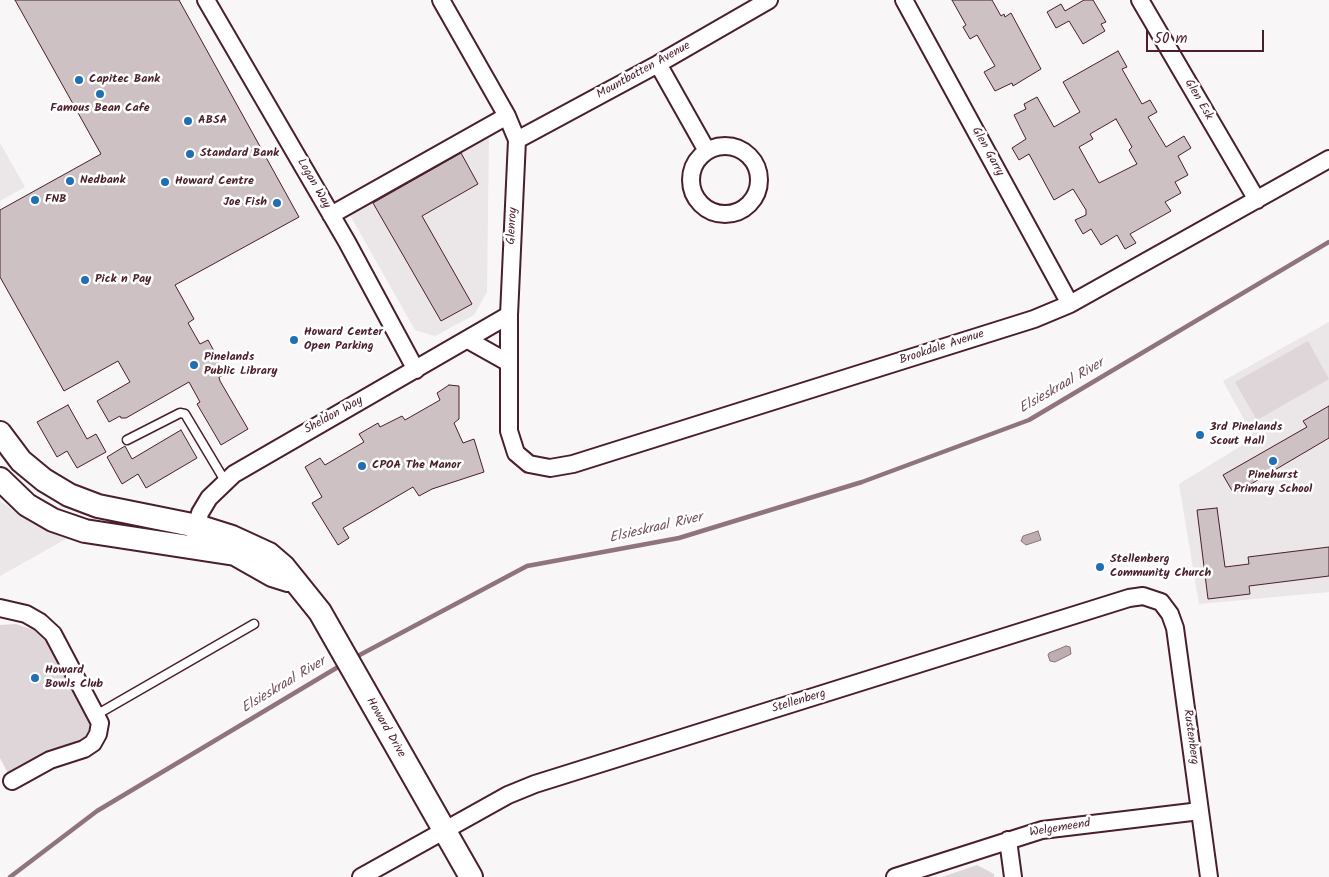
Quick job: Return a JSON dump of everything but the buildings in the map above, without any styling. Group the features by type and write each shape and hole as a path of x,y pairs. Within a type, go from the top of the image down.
{"street":[{"name":"Logan Way","path":"206,0 347,242 416,370"},
{"name":"Glenroy","path":"441,0 507,116 517,140 509,315 509,431 516,453 529,464"},
{"name":"Mountbatten Avenue","path":"517,140 658,64 769,0"},
{"name":"Glen Garry","path":"904,0 1070,304"},
{"name":"Glen Esk","path":"1140,0 1257,200"},
{"path":"658,64 707,150"},
{"path":"331,215 507,116"},
{"path":"720,146 733,146 744,152 754,162 759,173 759,186 753,200 742,210 733,214 722,214 710,211 698,202 692,191 691,174 697,159 707,150 720,146"},
{"name":"Brookdale Avenue","path":"529,464 550,468 573,464 1034,319 1070,304 1329,159"},
{"name":"Sheldon Way","path":"195,537 200,514 209,498 225,481 261,457 416,370 509,315"},
{"path":"468,340 509,363"},
{"name":"Howard Drive","path":"0,433 22,461 44,480 69,494 98,506 195,537"},
{"name":"Howard Drive","path":"0,479 27,505 53,520 85,530 195,537 232,537 268,554 283,566 320,612 471,877"},
{"name":"Stellenberg","path":"361,877 508,795 535,784 1129,598 1143,596 1160,602"},
{"name":"Rustenberg","path":"1160,602 1170,614 1175,628 1209,877"},
{"path":"0,608 26,614 40,622 53,634 100,723 98,734 93,744 84,749 50,760 12,781"},
{"name":"Welgemeend","path":"895,877 1042,830 1200,811"},
{"path":"1008,840 1013,877"}],"lane":[{"path":"127,440 180,413 185,414 225,481"},
{"path":"96,715 254,624"}],"shaded area":[{"path":"489,129 487,292 474,315 435,336 415,330 346,208"},
{"path":"0,143 25,187 0,201"},
{"name":"Pinehurst Primary School","path":"1329,322 1329,592 1199,604 1179,484 1254,438 1223,381"},
{"path":"1308,341 1329,379 1257,420 1235,382"},
{"path":"0,501 35,525 66,539 0,576"},
{"path":"1038,531 1041,540 1026,545 1021,541 1023,536"},
{"name":"Howard Bowls Club","path":"16,624 48,635 94,720 84,740 9,775 0,758 0,625"},
{"path":"1066,646 1070,647 1071,654 1055,662 1050,661 1049,653"},
{"path":"977,865 994,874 994,877 942,877"}],"waterway":[{"name":"Elsieskraal River","path":"354,658 527,566 679,538 862,482 1029,420 1329,242"},
{"name":"Elsieskraal River","path":"10,877 97,811 343,664"}],"place":[{"name":"Capitec Bank","path":"79,80"},
{"name":"Famous Bean Cafe","path":"100,94"},
{"name":"ABSA","path":"188,121"},
{"name":"Standard Bank","path":"190,154"},
{"name":"Nedbank","path":"70,181"},
{"name":"Howard Centre","path":"165,182"},
{"name":"FNB","path":"35,200"},
{"name":"Joe Fish","path":"277,203"},
{"name":"Pick n Pay","path":"85,280"},
{"name":"Howard Center Open Parking","path":"294,340"},
{"name":"Pinelands Public Library","path":"194,365"},
{"name":"3rd Pinelands Scout Hall","path":"1200,435"},
{"name":"Pinehurst Primary School","path":"1273,461"},
{"name":"CPOA The Manor","path":"362,466"},
{"name":"Stellenberg Community Church","path":"1100,567"},
{"name":"Howard Bowls Club","path":"35,678"}]}
